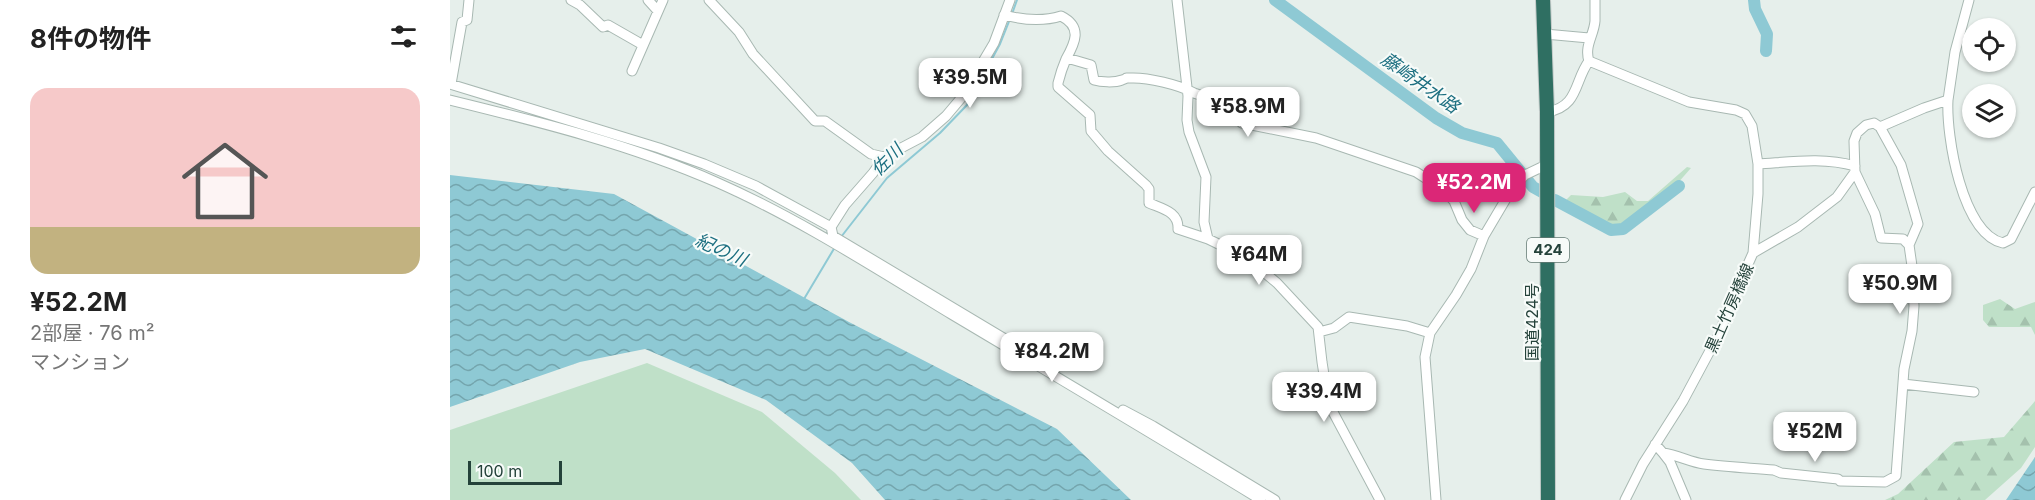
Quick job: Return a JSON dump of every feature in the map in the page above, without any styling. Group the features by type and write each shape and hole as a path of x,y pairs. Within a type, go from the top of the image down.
{"highway":[{"name":"国道424号","path":"1543,0 1548,112 1548,500"}],"street":[{"path":"450,18 462,22 467,20 469,0"},
{"path":"571,0 580,5 603,27 608,25 643,45"},
{"path":"648,0 657,10"},
{"path":"632,71 663,0"},
{"path":"709,0 739,32 753,54 815,121 825,121 871,154 884,157"},
{"path":"831,235 845,205 884,157 922,137 946,116 962,97 1008,17 1010,0"},
{"path":"1177,0 1187,89 1186,120 1206,177 1204,222 1208,239"},
{"path":"1548,112 1559,110 1572,98 1589,61 1589,38 1595,21 1595,0"},
{"path":"1969,0 1955,52 1948,100 1951,148 1962,191 1968,206 1988,237 2003,243 2012,239 2035,192"},
{"path":"1008,17 1048,21 1061,16 1065,18 1074,27 1076,40 1066,58 1058,87 1090,115 1091,131 1108,151 1146,184 1149,189 1149,203 1175,216 1179,221 1178,229 1208,239 1247,258 1300,306 1318,327 1327,394 1333,412 1380,500"},
{"path":"462,22 450,84 658,148 756,186 843,245 1261,500"},
{"path":"1545,34 1589,38"},
{"path":"1066,58 1091,65 1094,80 1097,81 1115,81 1127,77 1141,78 1187,89 1243,110 1242,123 1316,138 1416,172 1444,190 1454,201 1462,220 1470,230 1484,236"},
{"path":"1589,61 1689,102 1736,110 1745,114 1752,126 1758,164 1753,253"},
{"path":"450,100 516,116 668,163 716,182 831,235"},
{"path":"1880,127 1948,100"},
{"path":"1664,453 1679,455 1703,464 1774,470 1840,481 1885,482 1896,476 1903,384 1914,306 1909,244 1918,224 1901,165 1880,127 1874,123 1866,125 1857,133 1854,141 1855,169 1875,214 1881,238 1904,239 1909,244"},
{"path":"1758,164 1824,160 1838,161 1855,169"},
{"path":"1436,500 1425,357 1430,333 1471,269 1484,236 1513,187 1523,176 1548,164"},
{"name":"黒土竹房橋線","path":"1625,500 1720,332 1753,253 1798,227 1837,197 1855,169"},
{"path":"843,245 1018,346 1099,397 1153,426 1275,500"},
{"path":"1320,332 1334,328 1349,317 1407,326 1430,333"},
{"path":"1903,384 1974,392"},
{"path":"1655,444 1670,462 1686,500"}],"green space":[{"path":"1687,167 1691,168 1677,184 1624,224 1607,225 1564,202 1571,195 1603,197 1625,192 1637,201 1648,201"},
{"path":"2000,299 2015,309 2035,302 2035,335 2031,327 1989,327 1983,320 1983,305"},
{"path":"647,363 762,412 835,473 861,500 450,500 450,430"},
{"path":"2035,401 2035,447 2021,468 1985,500 1885,500 1898,494 1954,442 2004,437"}],"water":[{"path":"450,175 614,194 849,322 1057,429 1131,500 885,500 852,463 766,400 645,349 580,362 450,407"},
{"path":"2035,457 2035,500 2006,500"}],"waterway":[{"name":"佐川","path":"1012,14 1017,0"},
{"name":"藤崎井水路","path":"1275,0 1436,118 1462,133 1497,143 1533,187 1542,192"},
{"name":"藤崎井水路","path":"1754,0 1755,9 1767,34 1766,51"},
{"name":"佐川","path":"841,237 887,178 940,133 967,105 1000,44 1010,19"},
{"name":"藤崎井水路","path":"1555,200 1611,230 1623,229 1679,186"},
{"name":"佐川","path":"804,299 835,247"}],"water label":[{"name":"紀の川","path":"721,250"}]}
